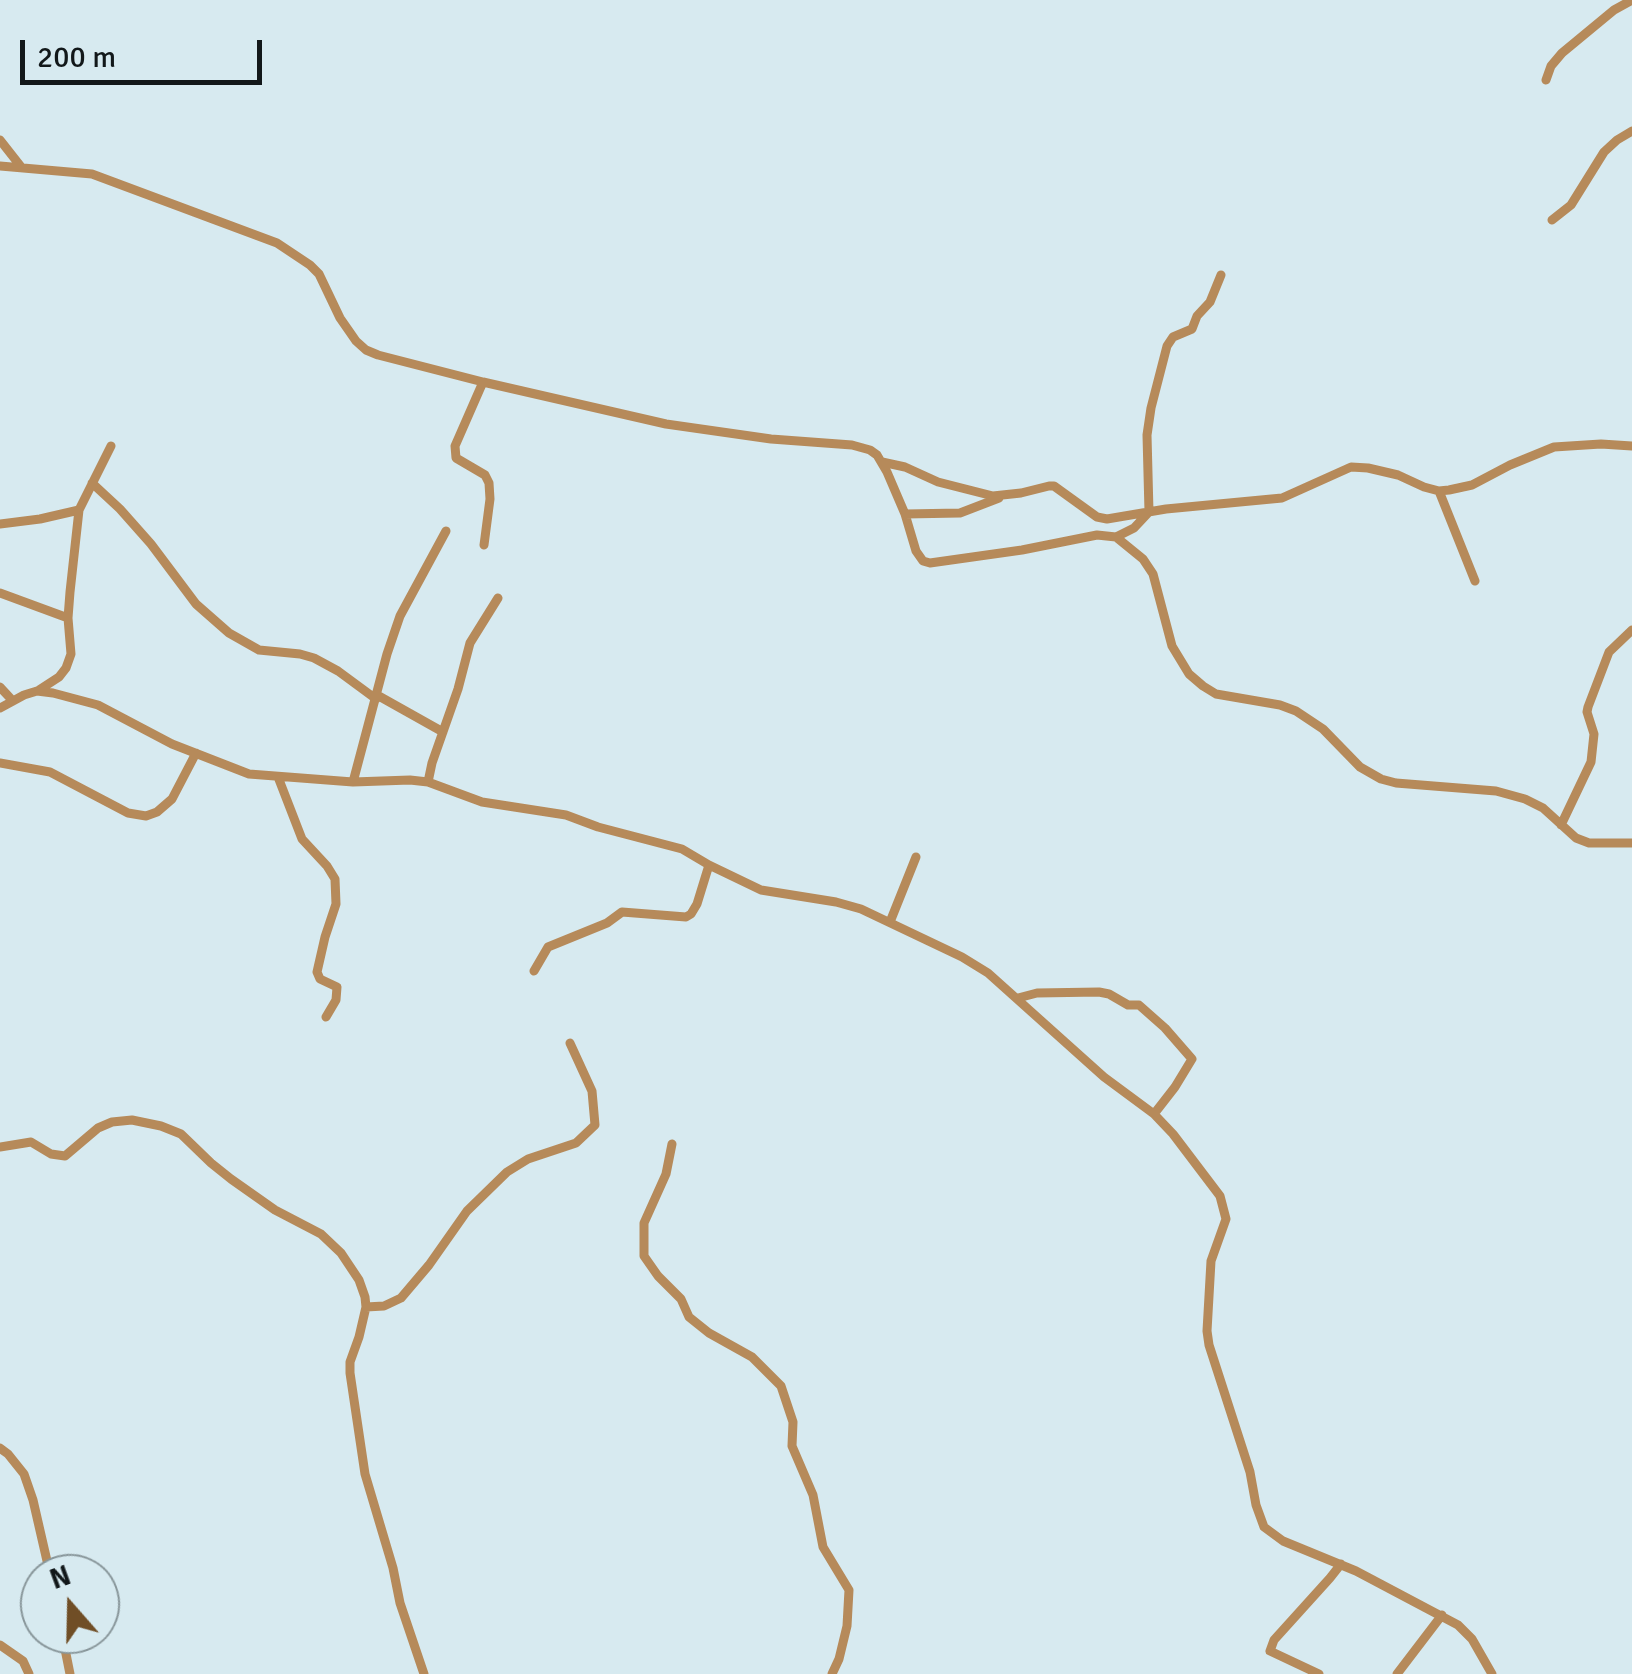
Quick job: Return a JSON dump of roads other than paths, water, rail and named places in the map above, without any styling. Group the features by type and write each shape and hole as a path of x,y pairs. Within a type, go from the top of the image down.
{"street":[{"path":"1546,80 1562,53 1632,0"},
{"path":"1552,220 1571,206 1604,152 1632,131"},
{"path":"0,140 22,168"},
{"path":"0,166 92,174 277,243 320,274 340,318 366,350 483,382 694,429 862,447 877,454 882,462 923,561 1022,550 1084,536 1116,537 1144,559 1152,574 1172,646 1190,674 1216,694 1296,711 1323,730 1360,767 1381,779 1496,791 1543,808 1576,838 1588,843 1632,842"},
{"path":"1116,537 1134,528 1148,512 1147,435 1167,346 1173,336 1192,329 1222,275"},
{"path":"483,382 455,446 456,458 485,475 489,483 484,545"},
{"path":"0,708 37,691 66,668 72,644 68,618 79,510 111,446"},
{"path":"905,514 960,513 1048,486 1059,489 1102,518 1282,498 1350,467 1368,468 1439,490 1472,485 1554,448 1632,446"},
{"path":"882,462 978,493 1006,496"},
{"path":"92,483 151,544 196,604 229,632 259,650 314,658 443,732"},
{"path":"1439,490 1475,581"},
{"path":"0,524 79,510"},
{"path":"353,782 400,616 446,532"},
{"path":"0,593 68,618"},
{"path":"428,782 470,643 498,598"},
{"path":"1560,824 1590,762 1594,734 1588,706 1609,652 1632,630"},
{"path":"0,686 12,700"},
{"path":"37,691 98,705 172,744 250,774 353,782 428,782 482,802 566,815 598,828 682,849 761,890 861,909 988,973 1104,1077 1154,1114 1220,1196 1226,1219 1211,1261 1208,1345 1250,1472 1260,1517 1270,1533 1341,1564 1458,1625 1492,1674"},
{"path":"0,762 50,772 128,813 146,816 172,799 196,753"},
{"path":"278,777 302,839 334,878 336,904 317,972 320,979 338,987 326,1018"},
{"path":"890,922 916,856"},
{"path":"534,971 548,947 607,923 622,912 686,917 691,914 698,904 709,865"},
{"path":"1018,998 1037,992 1099,992 1128,1005 1139,1005 1192,1059 1154,1114"},
{"path":"366,1307 391,1303 409,1290 467,1211 507,1172 528,1158 576,1143 595,1126 592,1091 570,1044"},
{"path":"0,1147 31,1142 52,1154 65,1156 98,1128 112,1122 132,1120 160,1126 181,1134 231,1179 332,1243 363,1288 366,1307 350,1362 362,1458 400,1602 424,1674"},
{"path":"672,1144 666,1174 644,1223 644,1256 681,1299 689,1317 752,1357 781,1386 793,1422 790,1441 813,1495 823,1548 848,1590 847,1626 840,1659 832,1674"},
{"path":"0,1448 24,1474 45,1554"},
{"path":"1320,1674 1270,1651 1274,1640 1341,1564"},
{"path":"1397,1674 1442,1615"},
{"path":"0,1645 23,1661 29,1674"}]}
